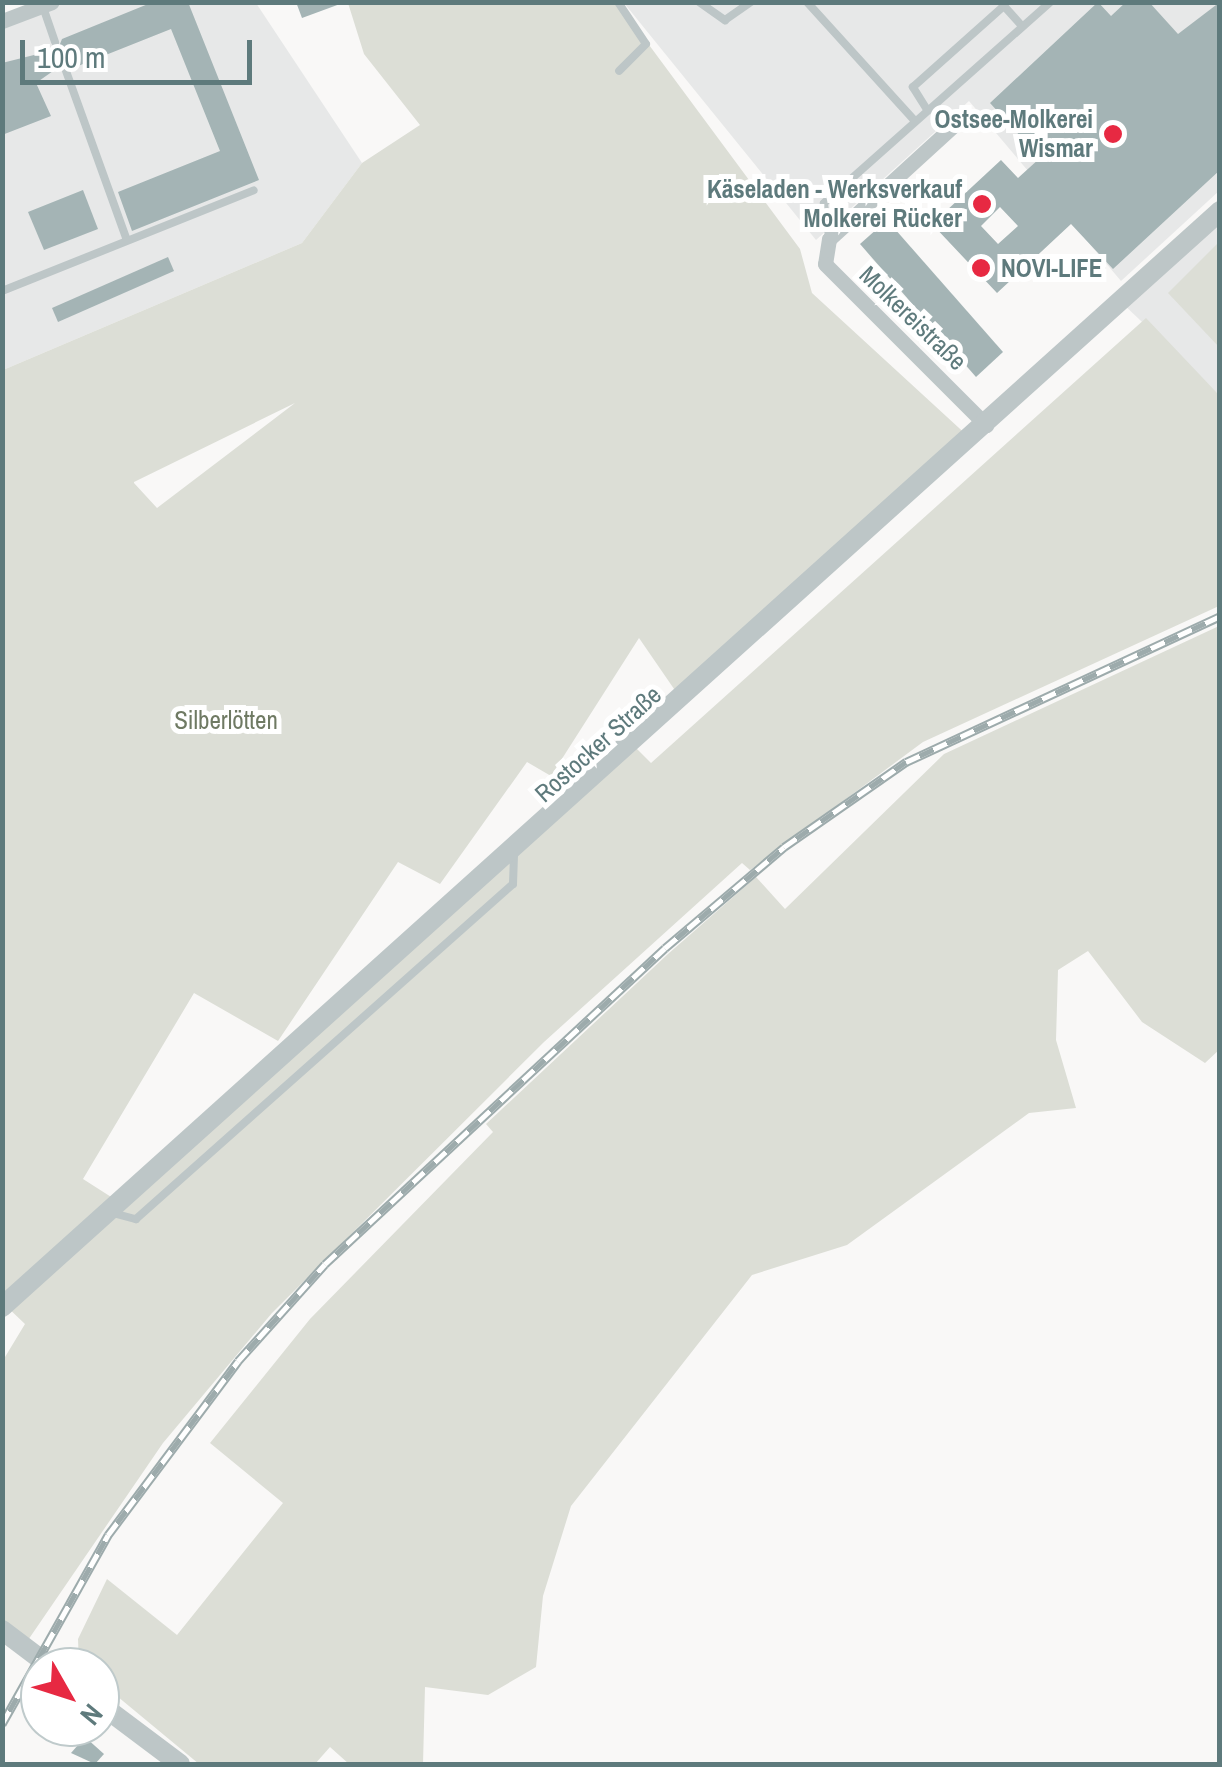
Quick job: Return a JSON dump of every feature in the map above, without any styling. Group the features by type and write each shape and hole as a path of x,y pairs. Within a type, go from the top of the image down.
{"street":[{"path":"2,21 45,4"},
{"path":"829,239 965,114"},
{"name":"Rostocker Straße","path":"2,1307 514,853 1220,211"},
{"name":"Molkereistraße","path":"829,239 833,276 986,426"},
{"path":"2,1630 25,1647"},
{"path":"120,1719 180,1764"}],"lane":[{"path":"618,2 646,44 618,71"},
{"path":"699,2 724,20 751,2"},
{"path":"807,2 913,120"},
{"path":"829,239 824,203 1020,24 1050,2"},
{"path":"45,4 55,42"},
{"path":"926,108 913,87 1004,6 1020,24"},
{"path":"66,71 127,240"},
{"path":"2,292 254,190"}],"shaded area":[{"path":"52,3 256,3 362,163 302,243 3,370 2,21"},
{"path":"624,3 1219,3 1219,191 1121,281 969,101 816,240"},
{"path":"1219,211 1219,395 1121,302"}],"green space":[{"name":"Silberlötten","path":"348,3 618,3 800,249 812,293 971,439 683,702 639,638 551,776 527,762 440,884 398,862 278,1041 194,993 83,1179 119,1202 634,746 651,763 1146,318 1219,395 1219,606 923,742 750,870 742,863 544,1042 272,1313 163,1443 24,1646 3,1630 2,1362 25,1324 3,1303 3,370 302,243 362,163 420,125 364,54","holes":["295,403 157,508 134,482"]},
{"path":"1219,242 1219,347 1168,293"},
{"path":"1219,626 1220,1049 1205,1063 1142,1022 1088,951 1058,970 1056,1040 1076,1108 1029,1113 847,1245 752,1275 571,1506 543,1596 536,1667 488,1695 425,1687 423,1764 349,1764 330,1747 315,1764 199,1764 120,1699 120,1647 78,1647 78,1639 107,1579 177,1635 283,1503 210,1443 310,1319 493,1132 486,1124 668,954 756,877 785,909 944,754"}],"building":[{"path":"153,2 188,2 259,180 132,231 118,192 220,151 171,29 73,68 63,64 36,83 51,116 2,135 2,63 58,49 62,39"},
{"path":"296,2 340,2 340,4 302,18"},
{"name":"Ostsee-Molkerei Wismar","path":"1098,2 1111,16 1126,2 1149,2 1178,34 1220,2 1220,170 1113,269 1071,224 997,293 932,224 1001,160 1018,178 1040,158 990,103","holes":["1000,207 1018,226 998,244 981,226"]},
{"path":"83,190 98,229 44,250 28,212"},
{"path":"887,220 1003,352 976,377 860,244"},
{"path":"168,257 174,271 58,322 52,308"},
{"path":"76,1747 96,1747 104,1754 95,1764 71,1753"}],"railway":[{"path":"2,1724 108,1535 238,1361 325,1264 665,948 784,847 906,762 1220,616"}],"place":[{"name":"Ostsee-Molkerei Wismar","path":"1113,134"},
{"name":"Käseladen - Werksverkauf Molkerei Rücker","path":"982,204"},
{"name":"NOVI-LIFE","path":"981,268"}]}
